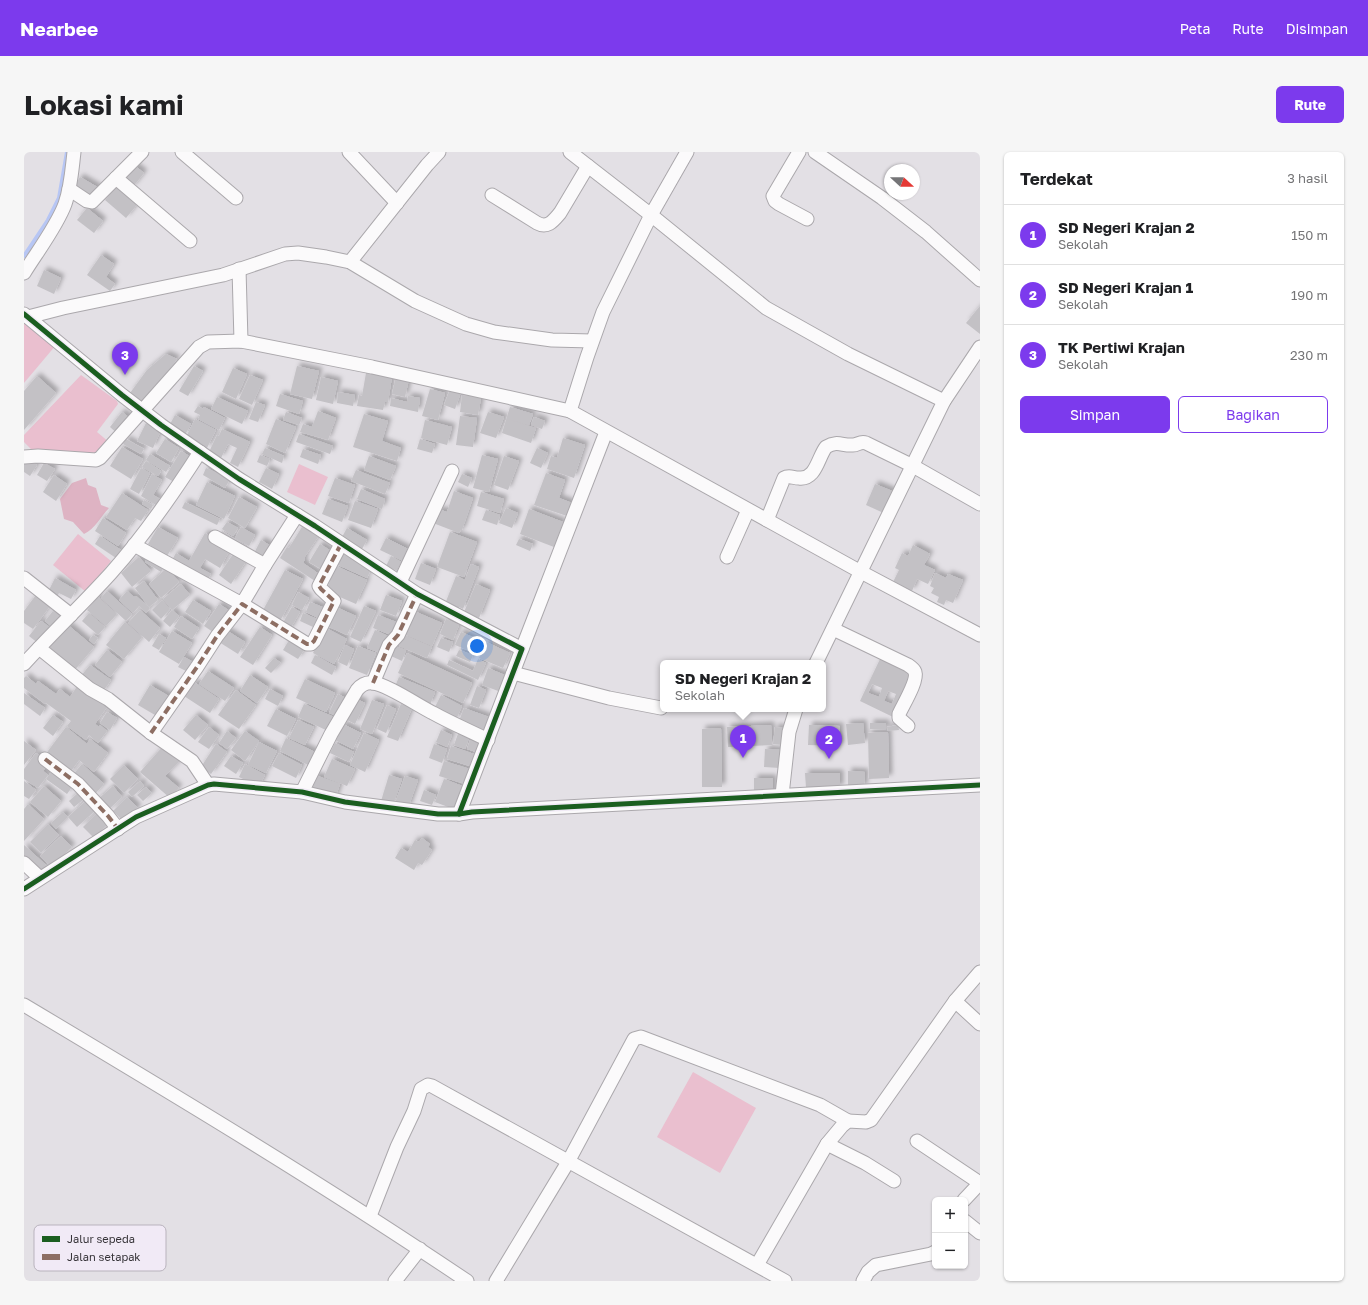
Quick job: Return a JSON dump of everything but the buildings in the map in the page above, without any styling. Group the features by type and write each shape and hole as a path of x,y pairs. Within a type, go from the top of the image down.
{"street":[{"path":"24,273 65,204 69,189 74,152"},
{"path":"69,189 87,201 92,202 142,152"},
{"path":"182,152 236,198"},
{"path":"349,152 397,203"},
{"path":"350,262 439,152"},
{"path":"570,152 585,159 651,215 766,308 848,354 944,401"},
{"path":"570,411 603,312 651,215 687,152"},
{"path":"798,152 773,196 775,201 779,204 807,218"},
{"path":"815,152 882,198 926,232 980,280"},
{"path":"492,194 537,224 543,226 554,220 560,213 585,159"},
{"path":"116,178 190,241"},
{"path":"26,316 223,275 285,254 298,253 350,262 415,301 466,324 494,332 552,340 592,342"},
{"path":"239,269 241,341"},
{"path":"26,316 142,410 238,479 297,515 417,594 522,649"},
{"path":"24,457 38,456 96,460 100,458 201,345 208,342 241,341 372,366 570,411 861,572 980,635"},
{"path":"818,660 944,401 980,347"},
{"path":"458,814 488,740 606,432"},
{"path":"767,520 784,478 788,476 804,478 810,475 814,471 826,447 833,443 851,445 864,442 913,466 980,504"},
{"path":"24,664 111,573 174,491 200,452"},
{"path":"400,582 452,471"},
{"path":"728,557 748,510"},
{"path":"150,733 198,667 217,636 242,604 264,566 297,515"},
{"path":"215,537 264,566"},
{"path":"134,545 242,604 308,644 311,644 334,603 333,599 319,586 341,544"},
{"path":"24,578 71,615"},
{"path":"373,683 389,645 398,635 417,594"},
{"path":"833,629 908,665 914,670 916,674 914,681 899,714 899,718 908,726"},
{"path":"39,648 90,689 118,707 150,733 192,761 208,785"},
{"path":"513,674 609,698 660,708"},
{"path":"302,792 331,734 360,686 373,683 389,689 434,714 488,740"},
{"path":"782,795 789,732 795,712"},
{"path":"45,759 78,784 118,829"},
{"path":"24,889 136,817 208,785 219,784 302,792 345,802 438,814 458,814 472,812 980,785"},
{"path":"24,863 40,878"},
{"path":"496,1281 568,1162 632,1042 638,1037 820,1105 848,1121 866,1122 871,1120 955,1001 980,972"},
{"path":"955,1001 980,1024"},
{"path":"24,1005 370,1216 467,1281"},
{"path":"370,1216 397,1147 414,1111 421,1089 428,1085 785,1281"},
{"path":"757,1265 827,1144 848,1121"},
{"path":"917,1141 980,1183 967,1197"},
{"path":"827,1144 865,1163 894,1181"},
{"path":"968,1223 980,1233"},
{"path":"395,1281 420,1249"},
{"path":"863,1281 868,1272 876,1265 932,1254"}],"shaded area":[{"path":"24,321 56,345 24,383"},
{"path":"81,375 117,401 118,404 97,432 110,443 97,457 35,453 24,442 24,435"},
{"path":"299,464 328,477 315,505 287,492"},
{"path":"86,478 88,485 96,488 101,505 109,508 95,526 84,534 73,522 64,519 60,499 72,483"},
{"path":"78,534 111,561 86,592 53,565"},
{"path":"693,1072 756,1108 720,1173 657,1137"}],"waterway":[{"path":"24,256 48,220 59,198 67,152"}],"marked path":[{"path":"151,733 217,636 242,604 307,644 311,644 314,641 334,601 319,586 341,544"},
{"path":"373,683 389,645 398,635 417,594"},
{"path":"45,759 78,784 118,829"}],"cycle path":[{"path":"24,314 122,395 161,425 239,479 315,526 417,594 522,649 459,814"},
{"path":"24,889 136,817 208,785 214,784 302,792 345,802 438,814 980,785"}],"place":[{"name":"TK Pertiwi Krajan","path":"125,375"},
{"name":"SD Negeri Krajan 2","path":"743,758"},
{"name":"SD Negeri Krajan 1","path":"829,759"}]}
